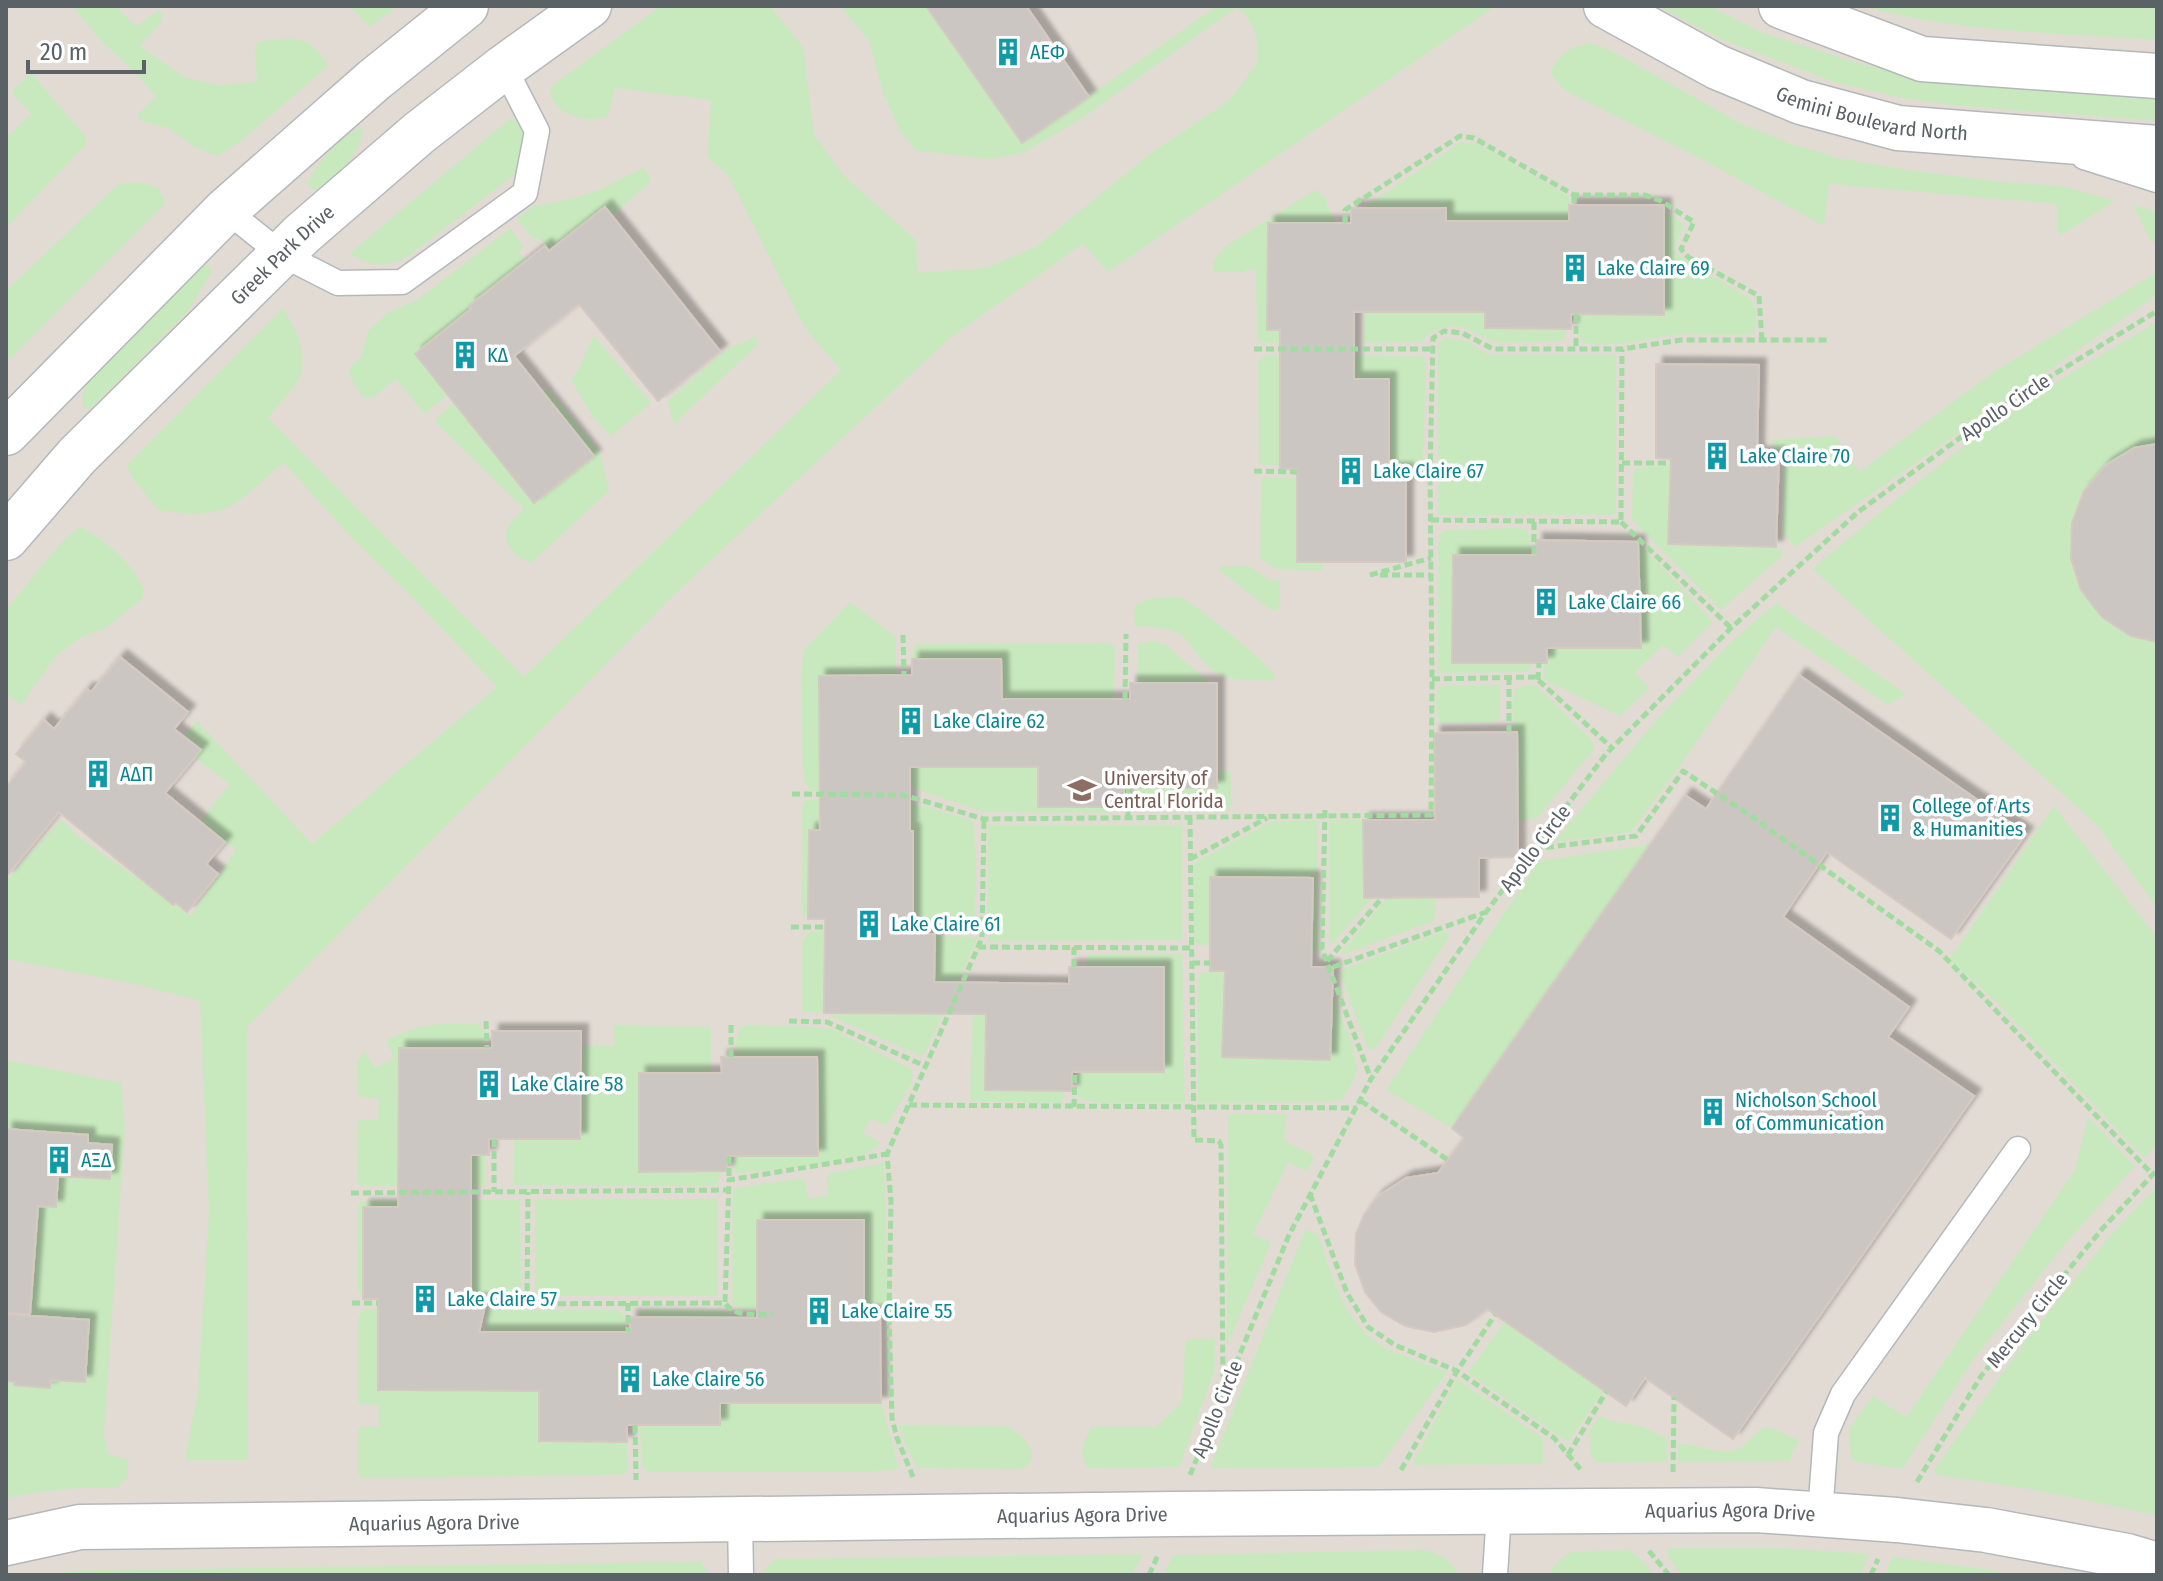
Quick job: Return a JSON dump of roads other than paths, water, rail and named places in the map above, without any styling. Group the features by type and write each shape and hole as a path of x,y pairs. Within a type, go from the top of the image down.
{"street":[{"path":"6,433 226,210 374,80 466,6"},
{"name":"Greek Park Drive","path":"6,538 77,456 281,254 419,133 589,6"},
{"name":"Gemini Boulevard North","path":"1606,6 1717,67 1801,102 1898,128 2157,148"},
{"path":"1781,6 1922,59 2157,76"},
{"name":"Aquarius Agora Drive","path":"6,1543 80,1527 1756,1510 1986,1530 2127,1556 2157,1565"}],"lane":[{"path":"226,210 281,254 338,283 402,282 525,193 537,131 504,67"},
{"path":"2032,140 2157,180"},
{"path":"1820,1515 1826,1433 1843,1394 2018,1149"},
{"path":"1495,1575 1499,1512"},
{"path":"740,1519 741,1575"}],"place":[{"name":"AEΦ","path":"1008,52"},
{"name":"Lake Claire 69","path":"1575,268"},
{"name":"ΚΔ","path":"465,355"},
{"name":"Lake Claire 70","path":"1717,456"},
{"name":"Lake Claire 67","path":"1351,471"},
{"name":"Lake Claire 66","path":"1546,602"},
{"name":"Lake Claire 62","path":"911,721"},
{"name":"ΑΔΠ","path":"98,774"},
{"name":"University of Central Florida","path":"1082,790"},
{"name":"College of Arts & Humanities","path":"1890,818"},
{"name":"Lake Claire 61","path":"869,924"},
{"name":"Lake Claire 58","path":"489,1084"},
{"name":"Nicholson School of Communication","path":"1713,1112"},
{"name":"ΑΞΔ","path":"59,1160"},
{"name":"Lake Claire 57","path":"425,1299"},
{"name":"Lake Claire 55","path":"819,1311"},
{"name":"Lake Claire 56","path":"630,1379"}]}
